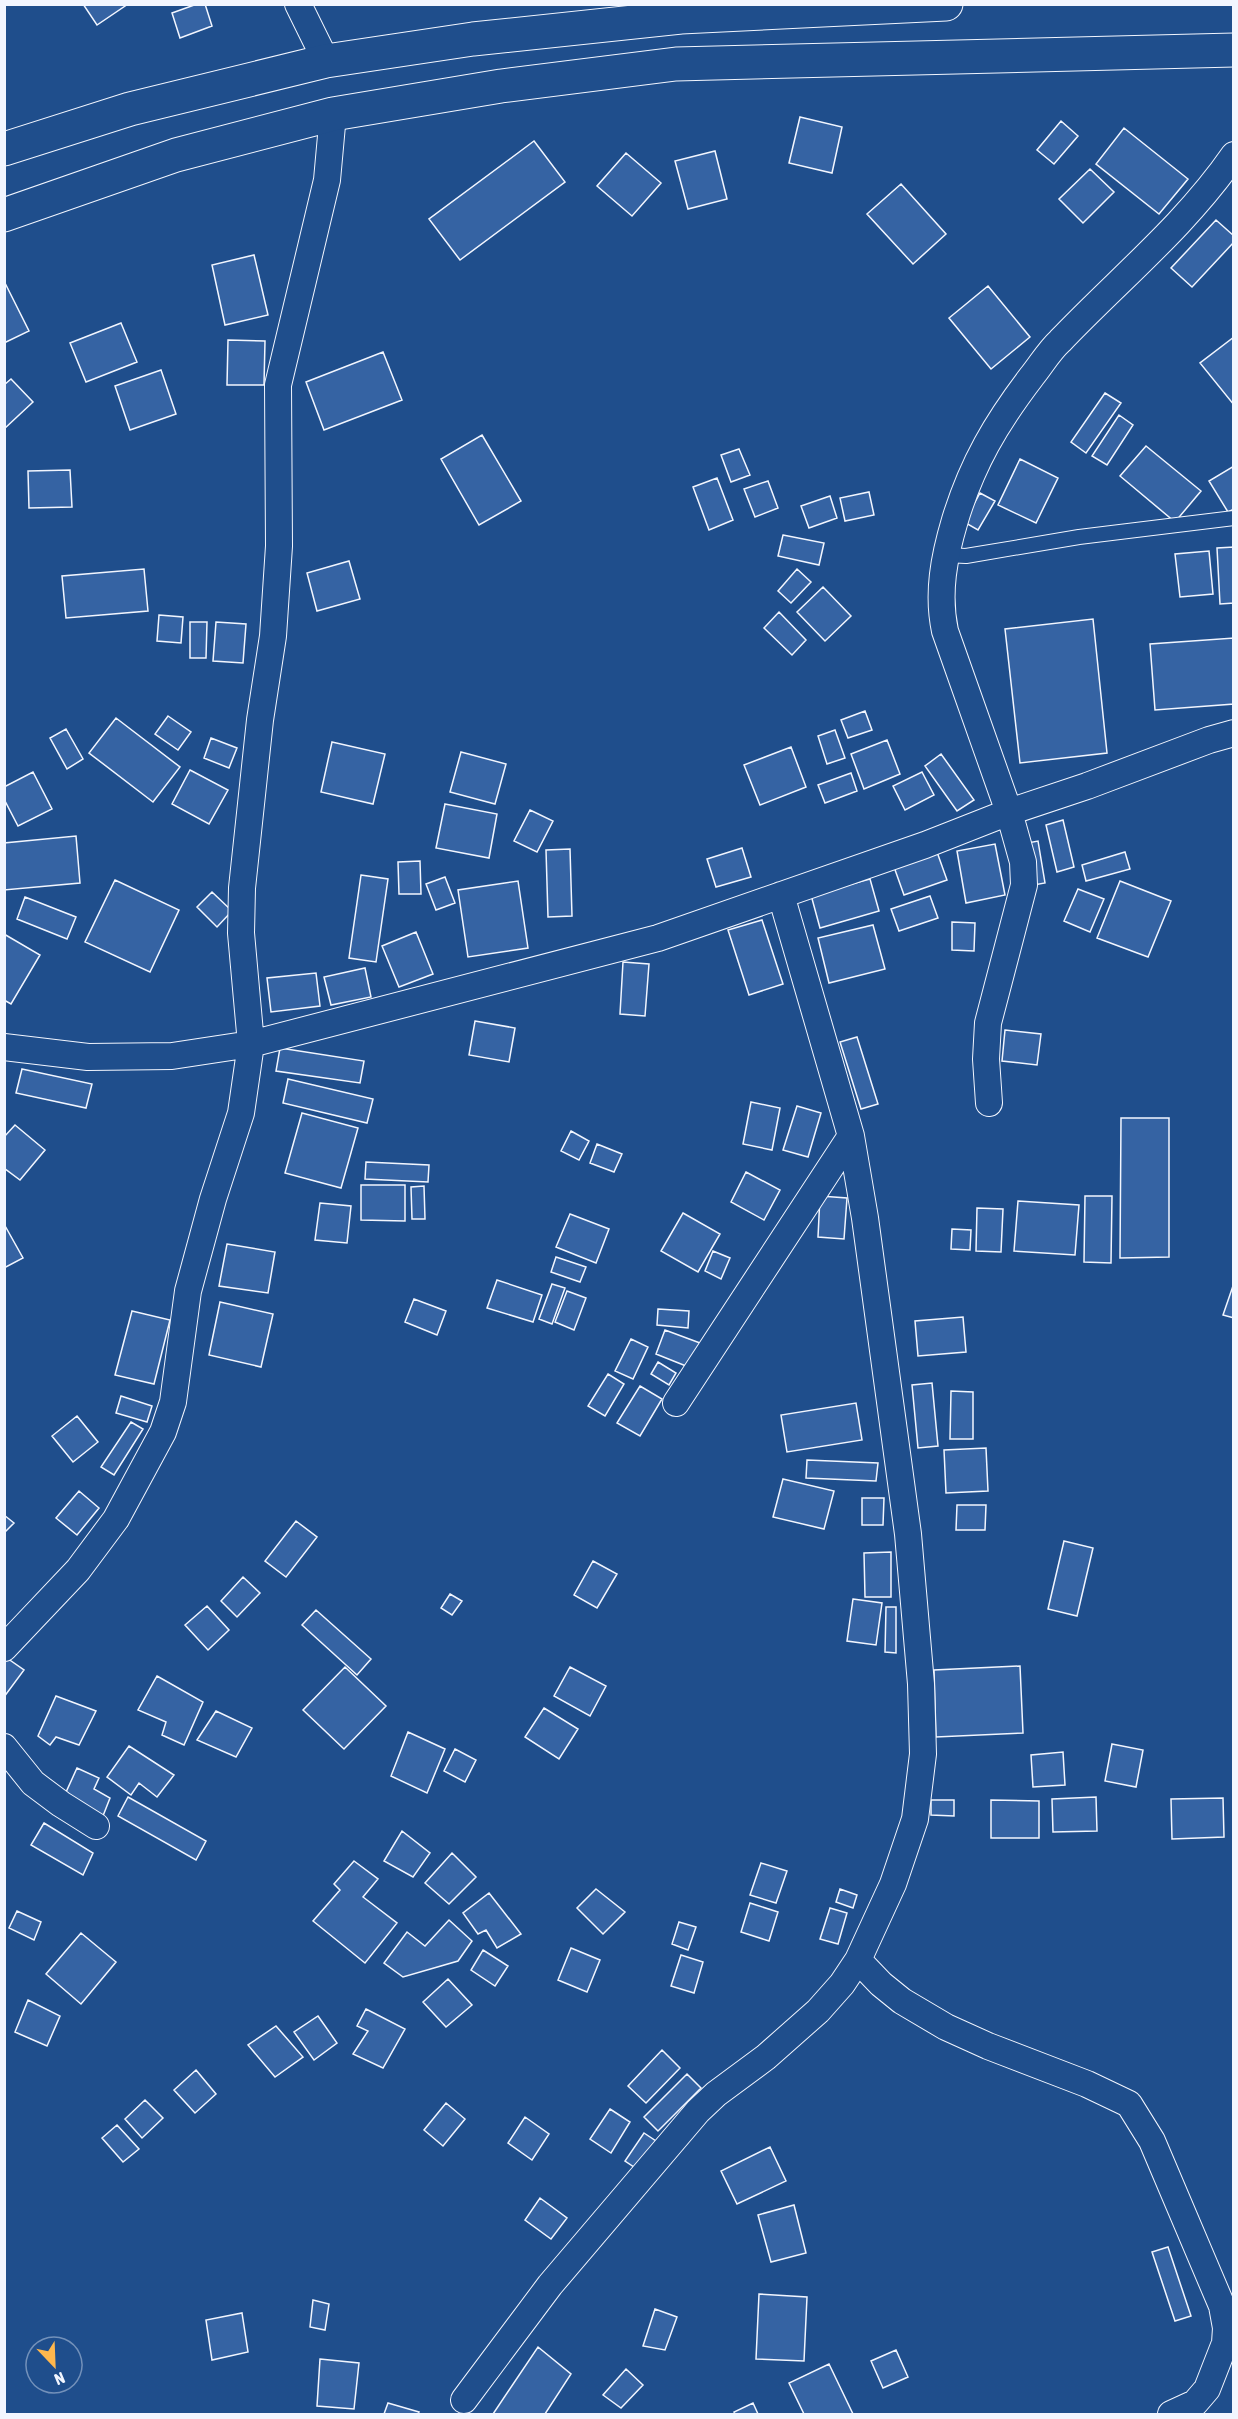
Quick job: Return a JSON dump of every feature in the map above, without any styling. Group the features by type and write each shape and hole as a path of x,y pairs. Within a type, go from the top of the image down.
{"highway":[{"path":"4,149 130,109 326,61 473,39 681,17 833,7 946,4"},
{"path":"4,215 176,155 333,114 501,86 676,64 1233,50"}],"street":[{"path":"298,4 326,61"},
{"path":"4,1648 84,1562 116,1519 163,1432 173,1402 188,1291 213,1199 241,1113 251,1044 241,933 242,888 260,720 273,636 279,546 278,385 327,180 333,114"},
{"path":"989,1103 986,1059 988,1023 1024,885 1023,862 1009,812 945,632 941,601 945,555 977,458 1009,405 1058,342 1150,253 1216,181 1233,155"},
{"path":"4,1047 88,1057 172,1056 251,1044 658,938 925,845 1009,812 1233,733"},
{"path":"464,2400 550,2285 698,2111 716,2094 766,2057 818,2011 842,1984 858,1960 893,1884 915,1819 923,1754 921,1684 908,1534 865,1218 851,1136 781,895"},
{"path":"676,1403 851,1136"},
{"path":"4,1747 33,1783 96,1826"},
{"path":"858,1960 902,2001 945,2027 1087,2084 1129,2104 1152,2141 1228,2310 1225,2343 1207,2390 1196,2403 1171,2415"}],"lane":[{"path":"945,555 966,556 1090,536 1233,518"}],"building":[{"path":"83,4 128,4 97,25"},
{"path":"197,4 205,4 212,26 180,38 172,13"},
{"path":"800,117 842,127 832,173 789,163"},
{"path":"1061,121 1078,136 1054,164 1037,150"},
{"path":"1124,128 1188,179 1159,214 1096,164"},
{"path":"534,141 565,182 460,260 429,219"},
{"path":"715,151 727,199 688,209 675,161"},
{"path":"626,153 661,183 632,216 597,186"},
{"path":"1090,169 1114,192 1083,223 1059,199"},
{"path":"901,184 946,234 913,264 867,214"},
{"path":"1216,220 1234,236 1234,242 1192,287 1171,268"},
{"path":"254,255 268,315 225,325 212,265"},
{"path":"4,281 29,331 4,343"},
{"path":"988,286 1030,337 991,369 949,318"},
{"path":"121,323 137,362 86,382 70,343"},
{"path":"1234,337 1234,405 1200,363"},
{"path":"228,340 265,341 264,385 227,385"},
{"path":"383,352 402,400 324,430 306,382"},
{"path":"161,370 176,414 130,430 115,386"},
{"path":"11,379 33,402 4,429 4,385"},
{"path":"1105,393 1121,403 1086,453 1071,442"},
{"path":"1119,415 1133,425 1107,465 1092,456"},
{"path":"482,435 521,501 479,525 441,459"},
{"path":"1146,446 1201,491 1175,522 1120,476"},
{"path":"739,449 750,475 731,482 721,455"},
{"path":"1020,459 1058,478 1036,523 998,505"},
{"path":"1234,466 1234,509 1228,512 1209,481"},
{"path":"70,470 72,507 29,508 28,471"},
{"path":"717,478 733,520 709,530 693,487"},
{"path":"768,481 778,508 755,517 744,489"},
{"path":"869,492 874,515 845,521 840,498"},
{"path":"980,493 995,501 978,530 964,522"},
{"path":"830,496 837,518 809,528 801,506"},
{"path":"783,535 824,543 819,565 778,556"},
{"path":"1234,547 1234,603 1220,604 1217,548"},
{"path":"1209,551 1213,594 1180,597 1175,554"},
{"path":"349,561 360,599 317,611 307,573"},
{"path":"144,569 148,611 66,618 62,576"},
{"path":"797,569 811,582 791,603 778,591"},
{"path":"823,587 851,616 825,641 797,612"},
{"path":"779,612 806,640 792,655 764,628"},
{"path":"159,615 183,617 181,643 157,641"},
{"path":"1093,619 1107,753 1020,763 1005,629"},
{"path":"190,622 207,622 206,658 190,658"},
{"path":"216,622 246,624 243,663 213,661"},
{"path":"1234,638 1234,704 1155,710 1150,644"},
{"path":"865,711 872,730 848,738 841,720"},
{"path":"168,716 191,732 178,750 155,734"},
{"path":"116,718 180,767 153,802 89,753"},
{"path":"66,729 83,759 67,769 50,738"},
{"path":"835,730 845,758 827,764 818,736"},
{"path":"211,738 237,748 229,768 204,758"},
{"path":"887,740 900,774 864,789 851,754"},
{"path":"332,742 385,754 373,804 321,792"},
{"path":"791,747 806,787 760,805 744,765"},
{"path":"461,752 506,764 495,804 450,792"},
{"path":"941,754 974,800 957,811 925,766"},
{"path":"190,770 228,790 209,824 172,804"},
{"path":"33,772 52,809 18,826 4,799 4,787"},
{"path":"922,772 934,795 905,810 893,786"},
{"path":"851,773 857,791 825,803 818,785"},
{"path":"445,804 497,814 489,858 436,848"},
{"path":"530,810 553,821 537,852 514,841"},
{"path":"1063,820 1074,867 1057,872 1046,825"},
{"path":"76,836 80,883 4,890 4,843"},
{"path":"1038,841 1045,883 1034,885 1027,843"},
{"path":"995,844 1005,895 966,903 957,851"},
{"path":"742,848 751,877 716,887 707,859"},
{"path":"570,849 572,916 548,917 546,850"},
{"path":"937,852 947,880 904,895 894,867"},
{"path":"1125,852 1130,869 1086,881 1082,865"},
{"path":"420,861 421,894 399,894 398,862"},
{"path":"361,875 388,879 376,962 349,958"},
{"path":"445,877 455,903 436,910 426,884"},
{"path":"870,879 879,911 820,928 811,895"},
{"path":"115,880 179,910 150,972 85,942"},
{"path":"518,881 528,948 468,957 458,890"},
{"path":"1120,881 1171,901 1148,957 1097,938"},
{"path":"1078,889 1104,899 1090,932 1064,921"},
{"path":"212,892 232,911 217,927 197,907"},
{"path":"930,896 938,918 899,931 891,909"},
{"path":"25,897 76,917 67,939 17,919"},
{"path":"762,920 783,984 749,995 728,930"},
{"path":"952,922 975,923 974,951 952,950"},
{"path":"873,925 885,969 829,983 818,938"},
{"path":"416,932 433,974 399,987 382,946"},
{"path":"4,934 40,955 11,1004 4,1000"},
{"path":"623,962 649,964 645,1016 620,1014"},
{"path":"365,968 371,997 331,1005 324,977"},
{"path":"316,973 320,1006 271,1012 267,978"},
{"path":"475,1021 515,1028 509,1062 469,1055"},
{"path":"1005,1030 1041,1034 1037,1065 1002,1061"},
{"path":"857,1037 878,1104 861,1109 840,1042"},
{"path":"280,1048 364,1061 360,1083 276,1071"},
{"path":"22,1069 92,1084 86,1108 16,1093"},
{"path":"288,1079 373,1099 367,1123 283,1103"},
{"path":"751,1102 780,1108 772,1150 743,1144"},
{"path":"797,1106 821,1113 808,1157 783,1150"},
{"path":"302,1113 358,1128 341,1188 285,1173"},
{"path":"1121,1118 1169,1118 1169,1257 1120,1258"},
{"path":"15,1125 45,1150 20,1180 4,1168 4,1137"},
{"path":"571,1131 589,1141 579,1160 561,1151"},
{"path":"597,1144 622,1154 614,1172 590,1163"},
{"path":"366,1162 429,1165 428,1182 365,1179"},
{"path":"746,1172 780,1190 764,1220 731,1202"},
{"path":"361,1185 405,1185 405,1221 361,1220"},
{"path":"424,1186 425,1219 412,1219 411,1187"},
{"path":"820,1196 847,1198 844,1239 818,1237"},
{"path":"1085,1196 1112,1196 1111,1263 1084,1262"},
{"path":"1018,1201 1079,1205 1075,1255 1014,1251"},
{"path":"320,1203 351,1206 347,1243 315,1240"},
{"path":"977,1208 1003,1209 1001,1252 976,1251"},
{"path":"683,1213 720,1234 698,1272 661,1251"},
{"path":"570,1214 609,1229 596,1263 556,1247"},
{"path":"4,1224 23,1258 4,1268"},
{"path":"952,1229 971,1230 970,1250 951,1249"},
{"path":"227,1244 275,1252 268,1293 219,1286"},
{"path":"713,1251 730,1258 721,1279 705,1271"},
{"path":"556,1257 586,1267 580,1282 551,1272"},
{"path":"497,1280 542,1295 533,1322 487,1308"},
{"path":"1234,1283 1234,1318 1223,1315"},
{"path":"552,1284 565,1288 552,1324 539,1319"},
{"path":"567,1291 586,1298 574,1330 555,1322"},
{"path":"414,1299 446,1311 437,1335 405,1322"},
{"path":"220,1302 273,1314 261,1367 209,1355"},
{"path":"658,1309 689,1311 688,1328 657,1325"},
{"path":"132,1311 170,1320 154,1384 115,1375"},
{"path":"963,1317 966,1352 918,1356 915,1321"},
{"path":"665,1330 700,1343 691,1368 656,1354"},
{"path":"631,1339 648,1347 633,1379 615,1371"},
{"path":"658,1362 676,1373 669,1385 651,1374"},
{"path":"608,1374 624,1384 605,1416 588,1406"},
{"path":"932,1383 938,1446 918,1448 912,1385"},
{"path":"640,1386 662,1399 640,1436 617,1423"},
{"path":"951,1391 973,1392 973,1439 950,1439"},
{"path":"121,1396 152,1406 147,1422 116,1413"},
{"path":"856,1403 862,1440 787,1452 781,1415"},
{"path":"77,1416 98,1442 73,1462 52,1436"},
{"path":"131,1422 143,1429 114,1475 101,1467"},
{"path":"986,1448 988,1491 946,1493 944,1450"},
{"path":"807,1460 878,1463 876,1481 806,1478"},
{"path":"783,1479 834,1491 824,1529 773,1517"},
{"path":"79,1491 99,1508 77,1535 56,1518"},
{"path":"862,1498 884,1498 883,1525 862,1525"},
{"path":"957,1505 986,1505 985,1530 956,1530"},
{"path":"4,1515 14,1523 4,1533"},
{"path":"296,1521 317,1537 286,1577 265,1561"},
{"path":"1064,1541 1093,1548 1077,1616 1048,1609"},
{"path":"891,1552 891,1597 865,1597 864,1553"},
{"path":"593,1561 617,1574 597,1608 574,1595"},
{"path":"243,1577 260,1593 237,1617 221,1601"},
{"path":"450,1594 462,1601 452,1615 441,1608"},
{"path":"853,1599 882,1603 876,1645 847,1641"},
{"path":"207,1606 229,1630 208,1650 185,1625"},
{"path":"886,1607 896,1607 896,1653 885,1652"},
{"path":"316,1610 371,1659 357,1675 302,1625"},
{"path":"4,1656 24,1670 4,1697"},
{"path":"1020,1666 1023,1733 936,1737 934,1670"},
{"path":"345,1667 386,1706 344,1749 303,1710"},
{"path":"570,1667 606,1686 590,1716 554,1696"},
{"path":"157,1676 203,1702 184,1745 162,1735 166,1722 138,1710"},
{"path":"56,1696 96,1711 79,1745 56,1737 50,1745 38,1736"},
{"path":"544,1708 578,1729 559,1759 525,1737"},
{"path":"216,1711 252,1728 236,1757 197,1740"},
{"path":"408,1732 445,1749 427,1793 391,1776"},
{"path":"1112,1744 1143,1750 1136,1787 1105,1781"},
{"path":"129,1746 174,1775 157,1797 139,1783 131,1795 107,1777"},
{"path":"455,1749 476,1760 465,1782 444,1771"},
{"path":"1063,1752 1065,1785 1033,1787 1031,1755"},
{"path":"77,1768 99,1778 94,1789 110,1798 101,1821 62,1801"},
{"path":"128,1797 206,1841 196,1860 118,1816"},
{"path":"1096,1797 1097,1831 1053,1832 1052,1799"},
{"path":"1223,1798 1224,1837 1172,1839 1171,1799"},
{"path":"931,1800 954,1800 954,1816 931,1815"},
{"path":"991,1800 1039,1801 1039,1838 991,1838"},
{"path":"44,1823 93,1853 83,1875 31,1845"},
{"path":"402,1831 430,1853 413,1877 384,1861"},
{"path":"452,1853 476,1877 449,1904 425,1883"},
{"path":"354,1861 378,1879 363,1897 397,1923 365,1963 313,1921 340,1890 334,1884"},
{"path":"761,1863 787,1871 776,1903 750,1895"},
{"path":"596,1889 625,1912 603,1934 577,1908"},
{"path":"840,1889 857,1895 853,1908 836,1902"},
{"path":"489,1893 521,1934 497,1948 486,1930 478,1934 463,1913"},
{"path":"750,1903 778,1912 769,1941 741,1932"},
{"path":"830,1908 847,1913 838,1944 820,1939"},
{"path":"17,1911 41,1922 34,1940 9,1928"},
{"path":"449,1920 472,1941 458,1961 403,1977 384,1963 407,1932 425,1946"},
{"path":"679,1922 696,1927 688,1950 672,1944"},
{"path":"81,1933 116,1962 81,2004 46,1974"},
{"path":"571,1948 600,1960 587,1992 558,1980"},
{"path":"483,1950 508,1966 495,1986 471,1970"},
{"path":"681,1955 703,1962 694,1993 671,1986"},
{"path":"448,1979 472,2005 446,2027 423,2002"},
{"path":"28,2000 60,2016 47,2046 15,2032"},
{"path":"366,2009 405,2029 383,2068 353,2054 368,2031 357,2026"},
{"path":"318,2016 337,2043 314,2060 294,2032"},
{"path":"276,2026 303,2057 275,2077 248,2045"},
{"path":"662,2050 680,2068 646,2103 628,2086"},
{"path":"196,2070 216,2094 195,2113 174,2090"},
{"path":"687,2074 701,2088 658,2131 644,2117"},
{"path":"145,2100 163,2118 142,2138 125,2119"},
{"path":"446,2103 465,2119 443,2146 424,2130"},
{"path":"610,2109 630,2122 611,2153 590,2139"},
{"path":"525,2117 549,2134 532,2160 508,2143"},
{"path":"117,2125 139,2149 123,2162 102,2138"},
{"path":"644,2133 662,2145 643,2173 625,2161"},
{"path":"770,2147 786,2181 737,2204 721,2171"},
{"path":"540,2198 567,2218 551,2239 525,2220"},
{"path":"794,2205 806,2253 771,2262 758,2215"},
{"path":"1168,2247 1191,2316 1175,2321 1152,2252"},
{"path":"759,2294 807,2297 804,2361 756,2359"},
{"path":"313,2300 329,2304 325,2330 310,2327"},
{"path":"655,2309 677,2317 665,2350 643,2346"},
{"path":"242,2313 248,2352 212,2360 206,2320"},
{"path":"538,2347 571,2374 545,2414 493,2414"},
{"path":"896,2350 908,2377 883,2388 871,2361"},
{"path":"320,2359 359,2363 354,2409 317,2406"},
{"path":"829,2364 853,2414 804,2414 789,2383"},
{"path":"626,2369 643,2385 621,2408 603,2395"},
{"path":"388,2403 419,2412 418,2414 384,2414"},
{"path":"753,2403 758,2414 735,2414 734,2412"}]}
